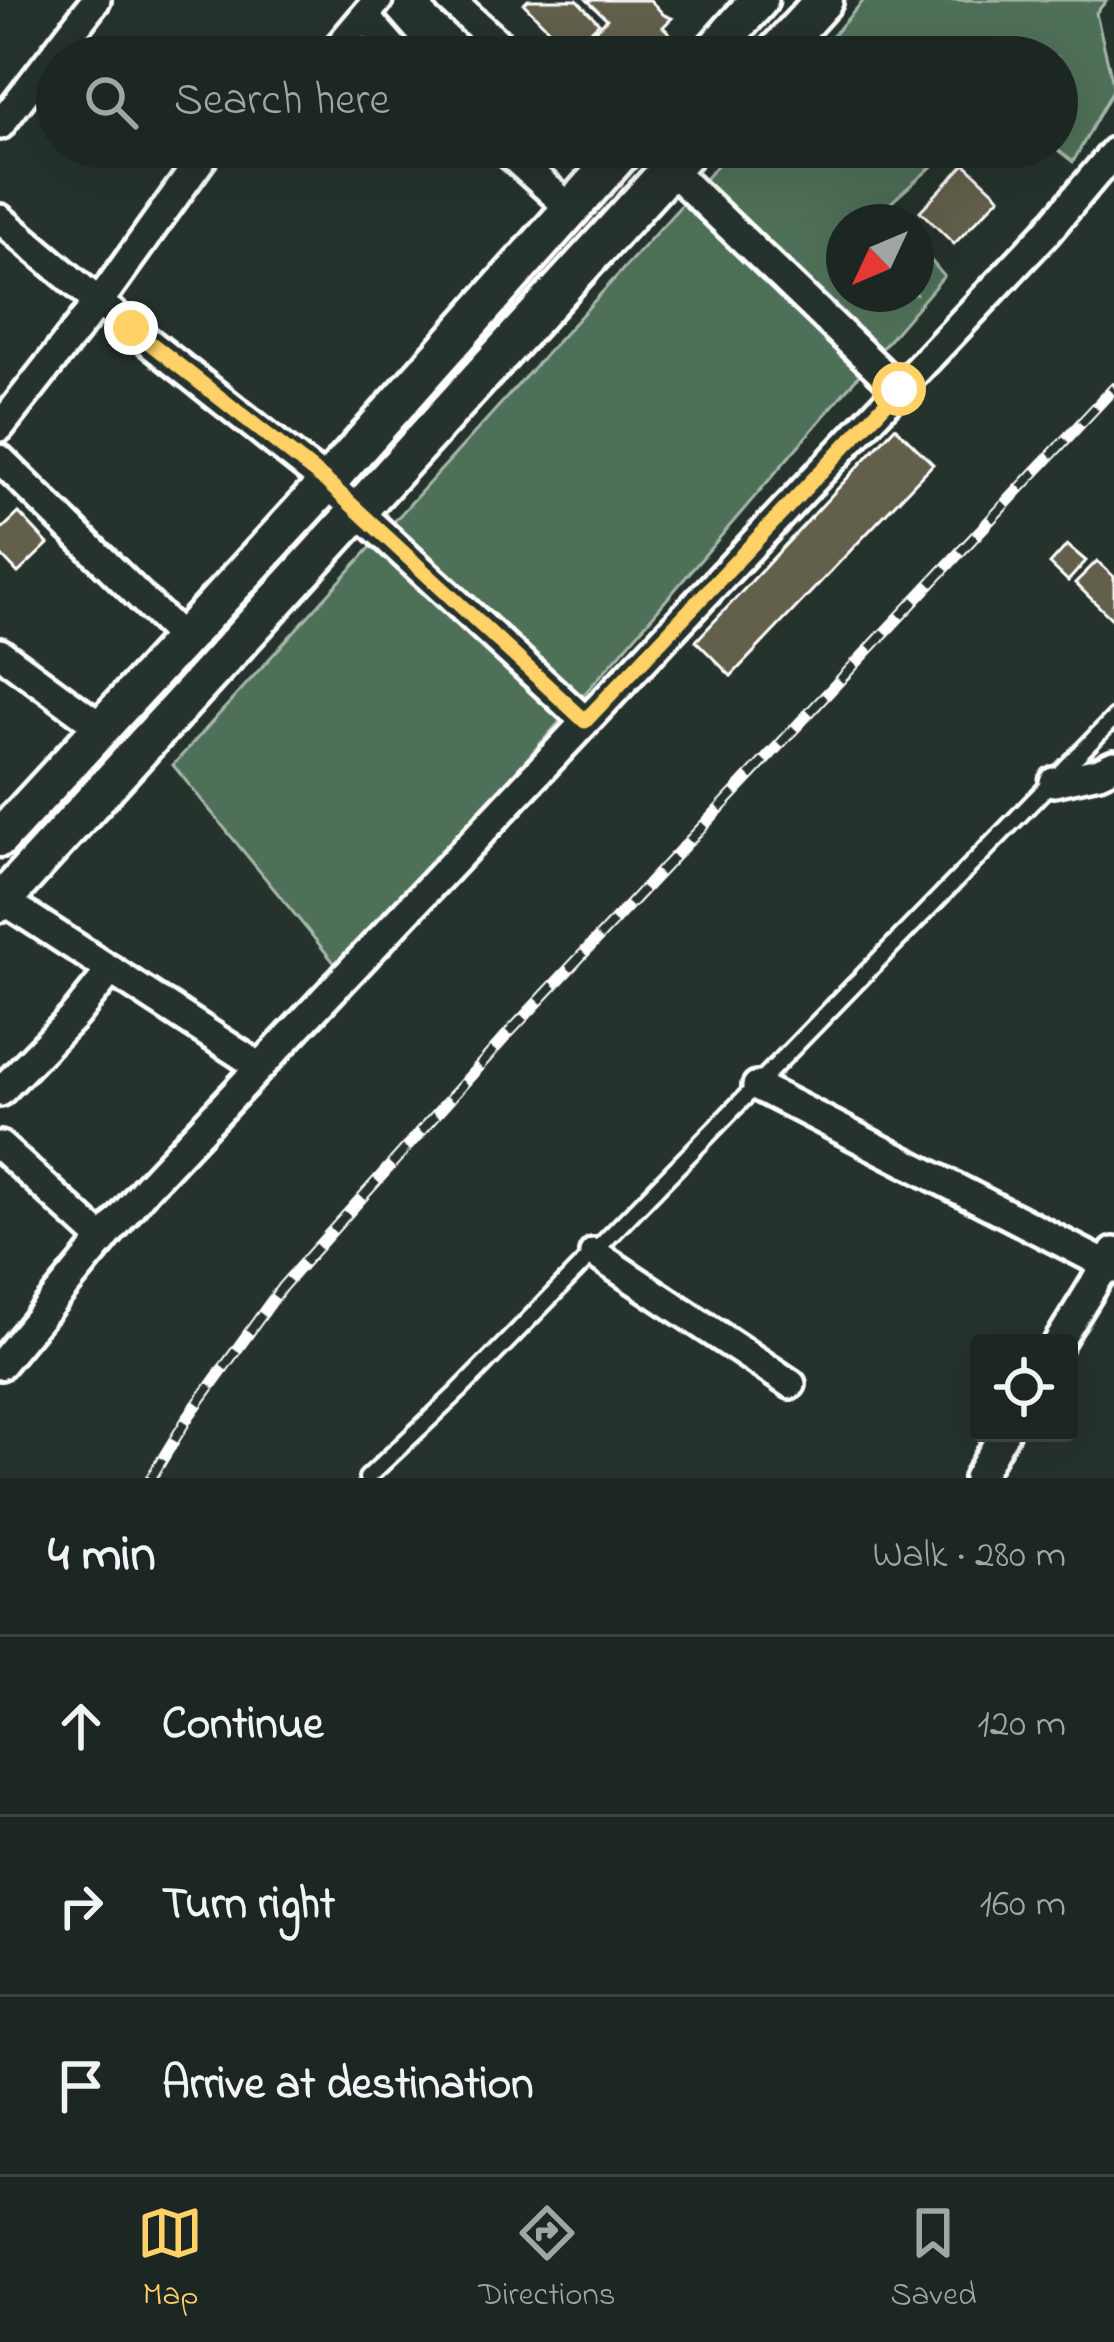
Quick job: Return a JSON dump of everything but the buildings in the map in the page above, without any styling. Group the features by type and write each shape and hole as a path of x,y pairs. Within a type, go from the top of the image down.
{"main road":[{"path":"727,36 760,0"},
{"path":"791,36 824,0"},
{"path":"0,838 327,482 604,168"},
{"path":"1,901 671,168"}],"street":[{"path":"68,36 96,0"},
{"path":"450,0 490,36"},
{"path":"348,36 372,8 388,36"},
{"path":"0,125 36,78"},
{"path":"0,1365 12,1327 103,1240 146,1188 1046,233 1114,152"},
{"path":"0,427 195,168"},
{"path":"525,168 571,209"},
{"path":"689,168 899,389"},
{"path":"0,219 327,482 585,721"},
{"path":"0,459 183,639"},
{"path":"0,653 101,728"},
{"path":"1054,782 1114,765"},
{"path":"1,901 260,1067"},
{"path":"0,1091 75,1016 111,970"},
{"path":"757,1086 1111,1262 1064,1334"},
{"path":"0,1146 103,1240"},
{"path":"594,1253 790,1384"},
{"path":"977,1478 999,1442"}],"lane":[{"path":"367,1478 458,1392 1114,718"}],"green space":[{"path":"864,0 1107,0 1096,13 1114,88 1078,153 1078,36 832,36"},
{"path":"715,168 930,168 889,204 826,204 826,312 913,312 340,970 173,765"},
{"path":"934,264 944,276 934,288"}],"railway":[{"path":"151,1478 190,1414 282,1287 506,1036 1114,388"}],"route":[{"path":"131,328 327,482 585,721 899,389"}]}
